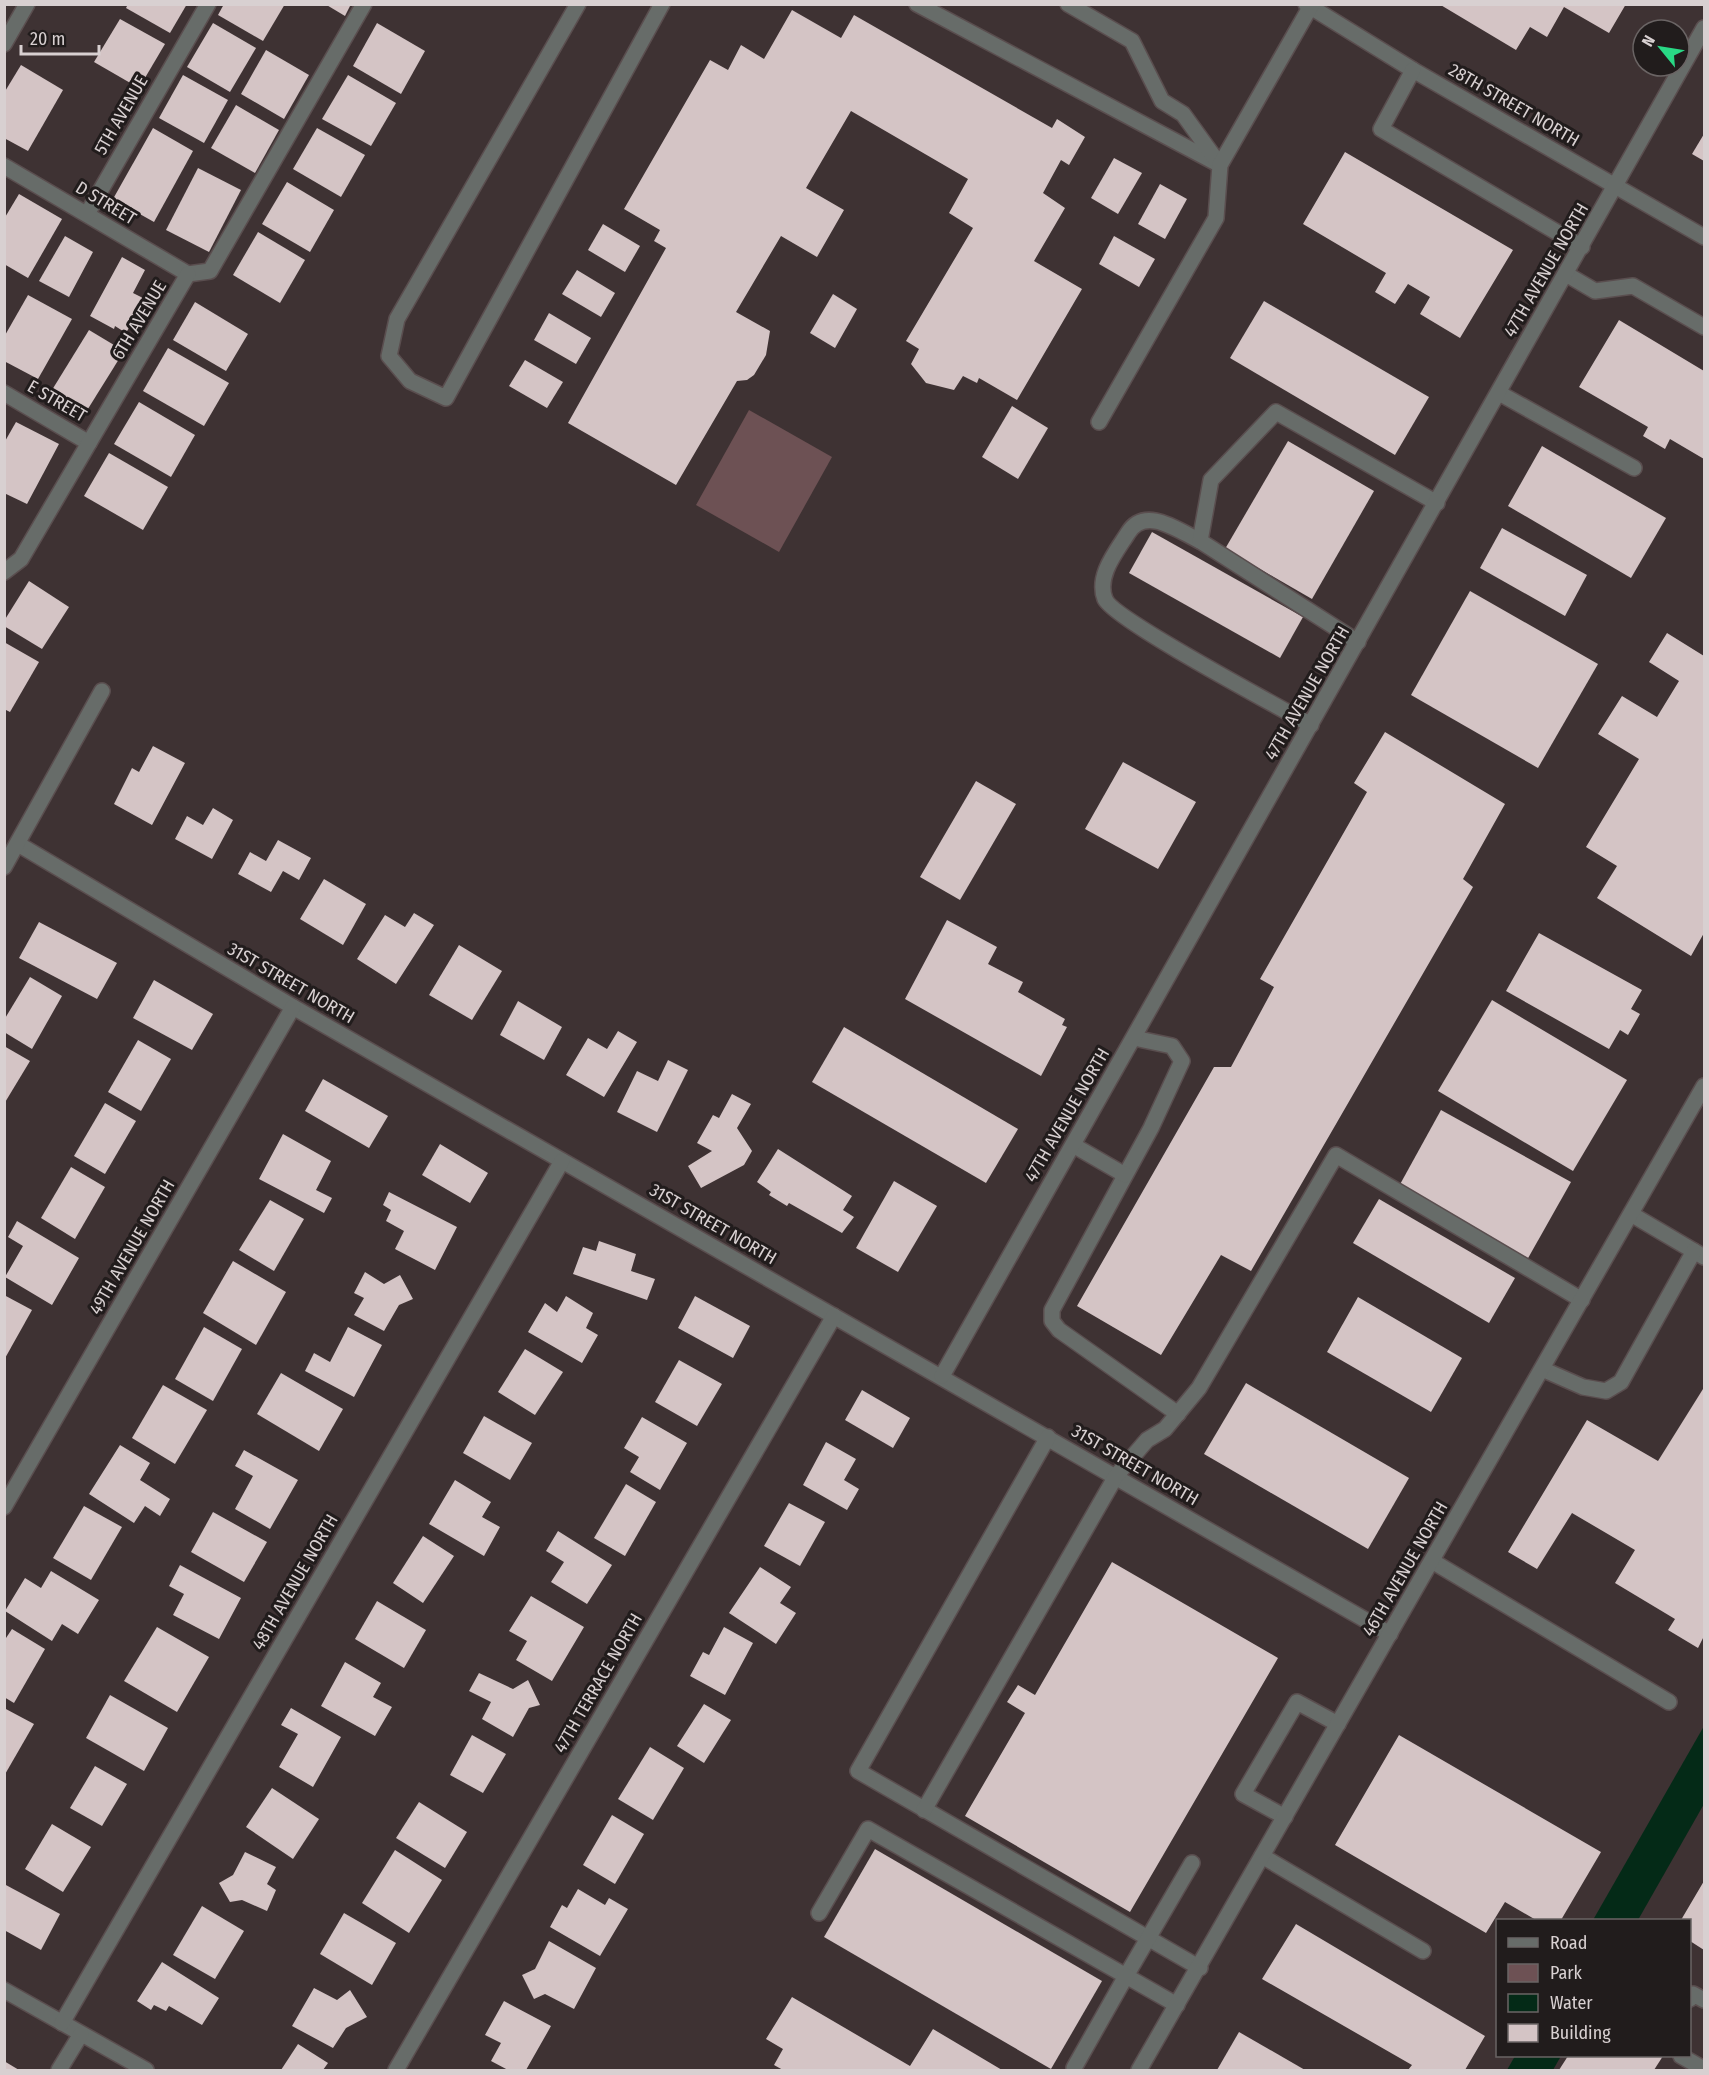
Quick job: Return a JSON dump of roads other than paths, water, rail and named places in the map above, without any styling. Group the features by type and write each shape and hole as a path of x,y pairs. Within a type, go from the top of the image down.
{"street":[{"name":"5TH AVENUE","path":"87,214 208,4"},
{"name":"6TH AVENUE","path":"4,572 21,559 188,274 210,271 364,4"},
{"path":"578,4 397,319 389,356 410,381 446,398 662,4"},
{"path":"917,4 1220,165"},
{"path":"1068,4 1132,41 1162,101 1183,114 1220,165"},
{"path":"1099,422 1216,218 1220,165 1310,5"},
{"name":"28TH STREET NORTH","path":"1310,5 1413,70 1704,237"},
{"path":"4,44 22,6"},
{"name":"47TH AVENUE NORTH","path":"942,1376 1704,28"},
{"path":"1413,70 1381,129 1582,247"},
{"name":"D STREET","path":"4,166 188,274"},
{"path":"1566,274 1595,291 1633,286 1704,327"},
{"name":"E STREET","path":"4,393 89,443"},
{"path":"1499,393 1634,468"},
{"path":"1200,541 1211,480 1276,412 1437,503"},
{"path":"1311,724 1145,631 1109,606 1102,586 1103,576 1130,529 1139,521 1157,520 1200,541 1358,642"},
{"path":"4,867 102,691"},
{"name":"31ST STREET NORTH","path":"18,844 293,1007 1390,1634"},
{"name":"49TH AVENUE NORTH","path":"4,1507 293,1007"},
{"path":"1134,1038 1172,1046 1182,1061 1151,1128 1052,1310 1052,1321 1059,1330 1178,1414"},
{"name":"46TH AVENUE NORTH","path":"1139,2070 1200,1968 1704,1086"},
{"path":"1073,1145 1125,1175"},
{"path":"924,1810 1116,1476 1147,1440 1166,1429 1199,1388 1336,1155 1582,1300"},
{"name":"48TH AVENUE NORTH","path":"62,2023 562,1161"},
{"path":"1542,1369 1583,1386 1606,1391 1621,1382 1700,1254 1631,1214"},
{"name":"47TH TERRACE NORTH","path":"396,2070 834,1316"},
{"path":"1048,1437 858,1771 1200,1968"},
{"path":"1432,1561 1669,1702"},
{"path":"1285,1817 1243,1794 1297,1702 1338,1724"},
{"path":"819,1914 868,1829 1177,2005"},
{"path":"1262,1856 1424,1951"},
{"path":"1074,2068 1192,1863"},
{"path":"4,1990 146,2070"},
{"path":"1691,1996 1693,1994 1704,2000"},
{"path":"59,2070 81,2034"},
{"path":"1684,2057 1704,2069"}],"water":[{"path":"1704,1726 1704,1804 1639,1919 1594,1919"},
{"path":"1514,2057 1560,2057 1553,2070 1507,2070"}]}
